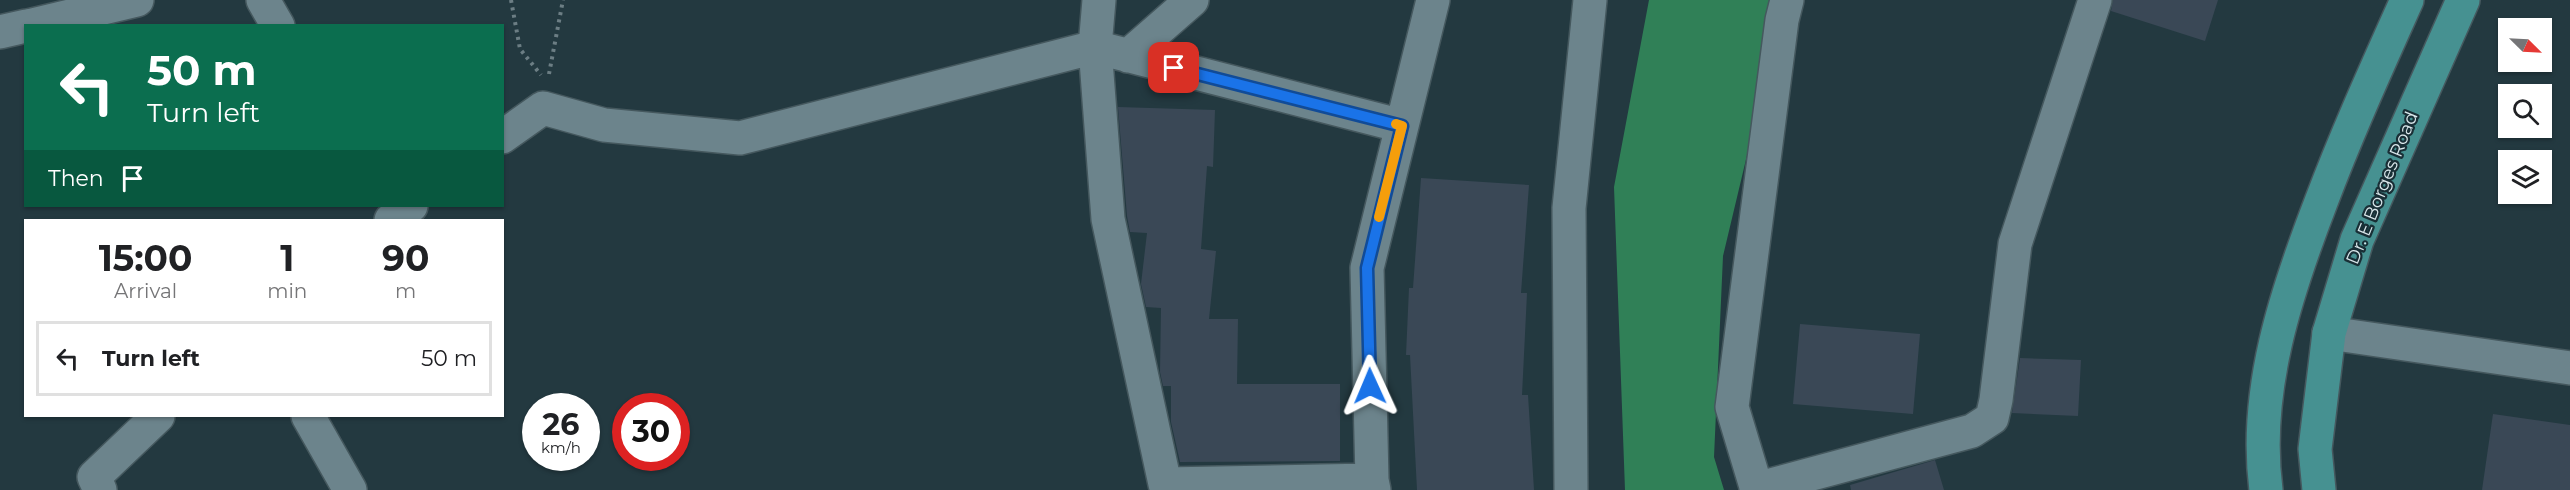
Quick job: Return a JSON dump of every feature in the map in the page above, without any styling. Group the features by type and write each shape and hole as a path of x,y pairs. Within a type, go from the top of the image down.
{"main road":[{"path":"2266,490 2261,455 2271,359 2292,276 2349,127 2407,0"},
{"name":"Dr. E Borges Road","path":"2319,490 2314,449 2329,333 2357,240 2463,0"}],"street":[{"path":"35,24 137,0"},
{"path":"263,0 277,24"},
{"path":"1099,0 1095,47 1108,219 1165,484 1373,485 1367,268 1432,0"},
{"path":"1128,56 1192,0"},
{"path":"1571,490 1569,208 1590,0"},
{"path":"1787,0 1782,20 1732,407 1757,489 1972,432 1992,418 2015,244 2095,0"},
{"path":"0,32 24,27"},
{"path":"504,137 543,108 604,125 740,138 1095,47 1402,126"},
{"path":"392,219 410,207"},
{"path":"2329,333 2570,368"},
{"path":"100,490 94,477 157,417"},
{"path":"309,417 350,490"}],"path":[{"path":"511,0 520,49 548,83 563,0"}],"green space":[{"path":"1649,0 1784,0 1723,256 1714,457 1724,490 1625,490 1614,187"}],"building":[{"path":"2113,0 2218,0 2205,41 2111,11"},
{"path":"1118,107 1215,110 1213,167 1207,166 1201,249 1216,251 1209,319 1238,319 1237,384 1340,384 1340,461 1180,462 1171,422 1171,386 1163,386 1160,372 1161,308 1146,307 1141,284 1147,233 1130,232 1127,216"},
{"path":"1421,178 1529,185 1521,293 1527,293 1522,395 1528,395 1534,490 1417,490 1410,355 1406,355 1409,288 1413,288"},
{"path":"1800,324 1920,334 1913,414 1793,404"},
{"path":"2020,358 2081,360 2078,416 2012,413"},
{"path":"2493,414 2570,425 2570,490 2482,490"},
{"path":"1935,460 1944,490 1851,490 1850,485"}],"slow traffic":[{"path":"1379,217 1402,126 1396,124"}],"route":[{"path":"1174,68 1402,126 1367,268 1370,386"}]}
